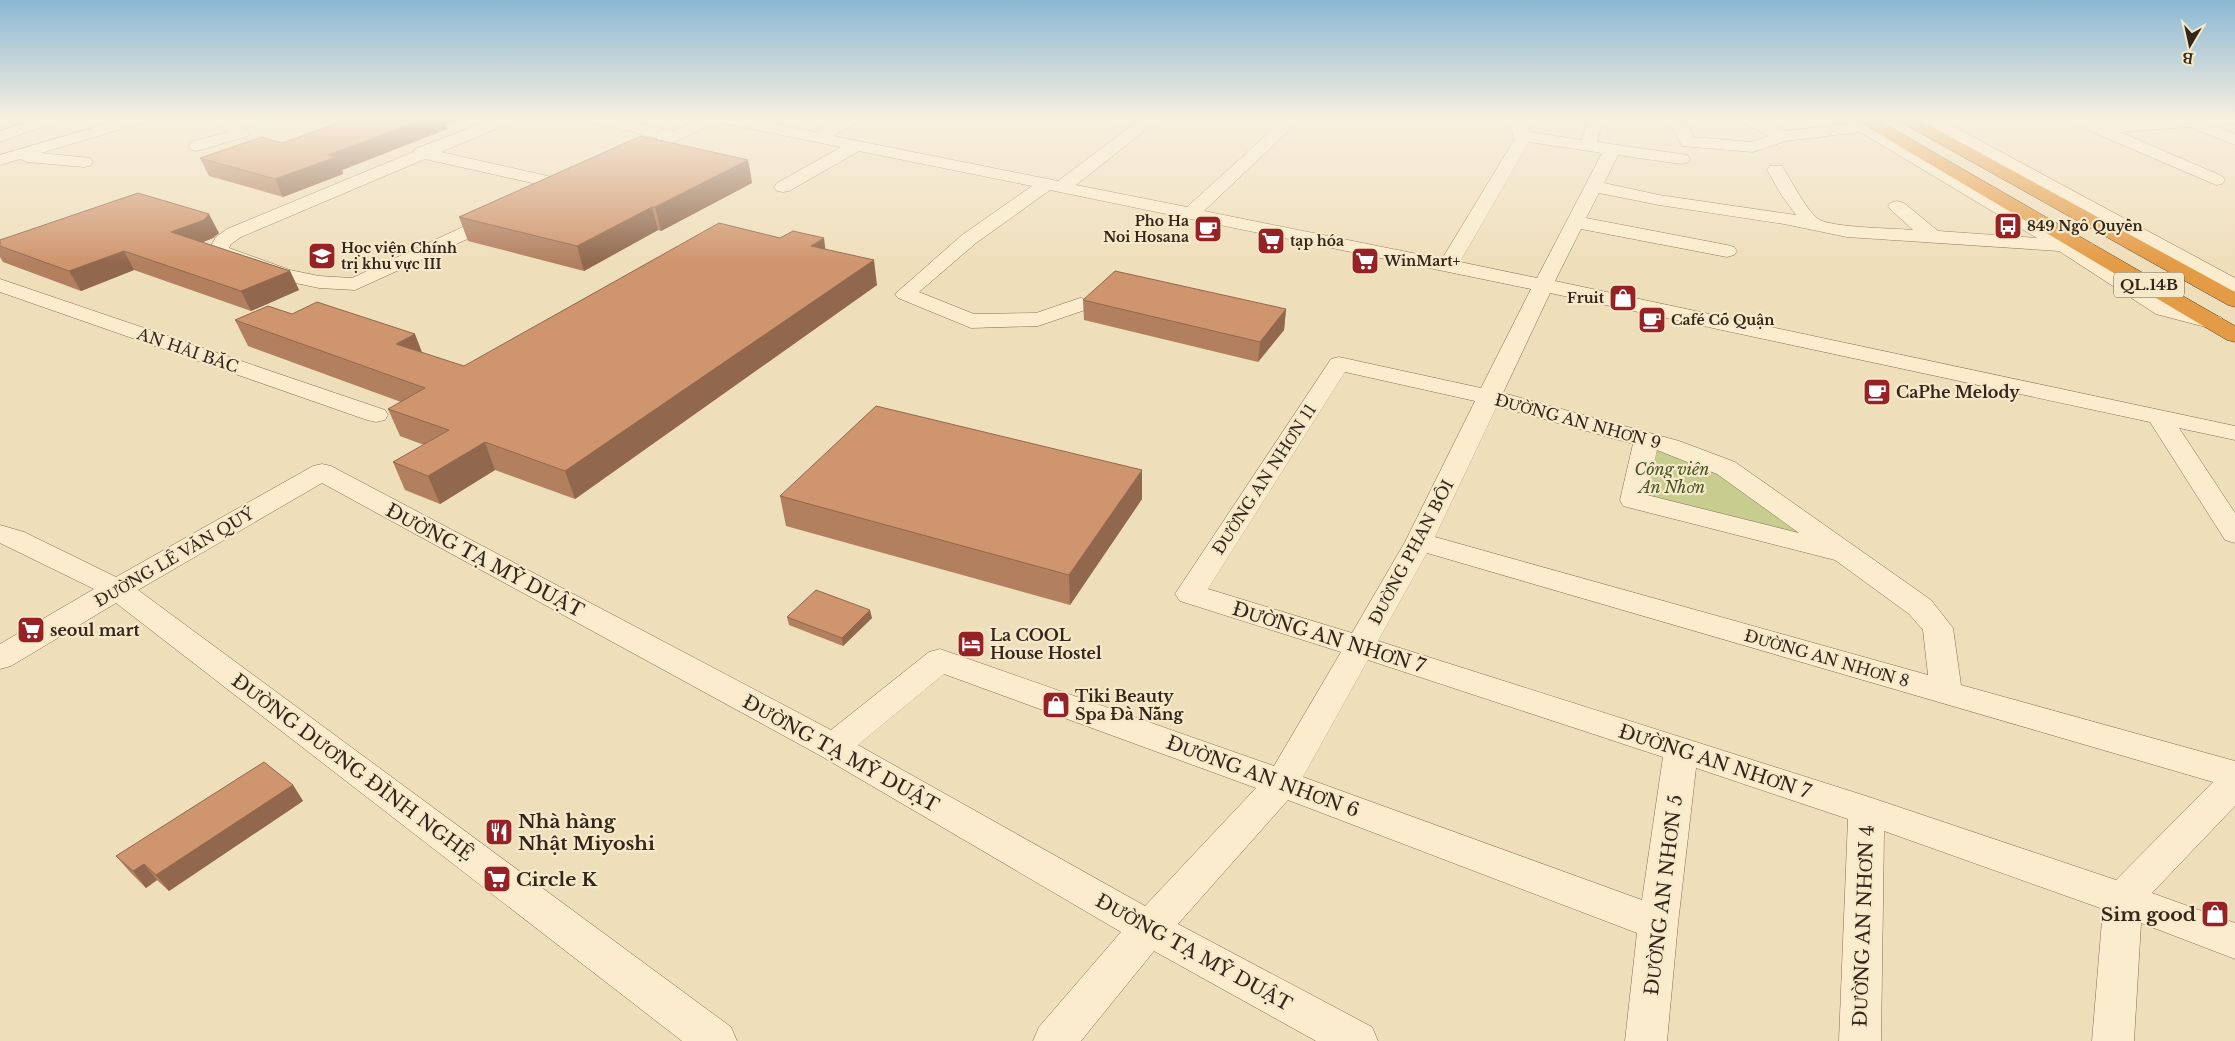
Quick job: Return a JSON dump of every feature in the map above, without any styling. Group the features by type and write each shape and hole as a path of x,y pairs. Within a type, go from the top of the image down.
{"highway":[{"name":"QL.14B","path":"1942,167 2235,335"},
{"name":"QL.14B","path":"1993,167 2235,301"}],"street":[{"path":"389,167 234,233 223,241 218,251 298,280 334,285 355,284 514,210"},
{"path":"481,167 568,186"},
{"path":"782,187 818,167"},
{"path":"963,167 1543,285 2235,433"},
{"path":"1080,167 969,239 905,294 971,321 1038,319 1080,304"},
{"path":"1190,214 1241,167"},
{"path":"1448,266 1506,167"},
{"name":"ĐƯỜNG PHAN BÔI","path":"1054,1041 1149,928 1282,782 1419,542 1543,285 1593,186 1608,167"},
{"path":"1666,186 1677,167"},
{"path":"1935,167 2164,309 2213,322"},
{"path":"2016,167 2235,286"},
{"path":"2185,167 2216,180"},
{"path":"1776,170 1791,196 1814,224"},
{"path":"541,198 585,178"},
{"path":"1593,186 1666,186 1784,218 1847,231 2085,247"},
{"path":"1897,207 1933,237"},
{"path":"1575,222 1727,251"},
{"path":"2205,270 2235,267"},
{"name":"AN HẢI BẮC","path":"0,286 376,415"},
{"name":"ĐƯỜNG AN NHƠN 9","path":"1339,364 1489,398 1670,446 1726,468 1920,607 1938,628 1946,691"},
{"name":"ĐƯỜNG AN NHƠN 11","path":"1190,594 1339,364"},
{"path":"2159,417 2235,534"},
{"path":"1646,440 1633,500 1849,555"},
{"name":"ĐƯỜNG LÊ VĂN QUÝ","path":"0,658 322,472"},
{"name":"ĐƯỜNG TẠ MỸ DUẬT","path":"322,472 833,746 1149,928 1357,1041"},
{"name":"ĐƯỜNG DƯƠNG ĐÌNH NGHỆ","path":"0,534 14,538 117,589 716,1041"},
{"name":"ĐƯỜNG AN NHƠN 8","path":"1419,542 2235,775"},
{"name":"ĐƯỜNG AN NHƠN 7","path":"1190,594 1361,646 1866,810 2123,898 2235,941"},
{"name":"ĐƯỜNG AN NHƠN 6","path":"833,746 940,660 1282,782 1658,922"},
{"name":"ĐƯỜNG AN NHƠN 5","path":"1646,1041 1658,922 1681,749"},
{"path":"2113,1041 2123,898 2235,783"},
{"name":"ĐƯỜNG AN NHƠN 4","path":"1860,1041 1866,810"}],"green space":[{"name":"Công viên An Nhơn","path":"1651,443 1726,472 1832,547 1639,498"}],"building":[{"path":"231,167 309,167 275,179"},
{"path":"572,167 735,167 577,246 459,217"},
{"path":"138,193 209,214 204,220 171,232 290,271 241,291 124,251 69,271 0,246 0,240"},
{"path":"719,223 780,238 793,231 824,238 811,246 874,260 565,471 485,442 428,476 393,462 449,430 388,409 425,388 235,320 268,306 292,314 317,302 415,334 396,344 464,366"},
{"path":"1115,271 1286,309 1260,342 1083,300"},
{"path":"876,406 1142,470 1069,575 780,496"},
{"path":"816,590 870,610 842,638 787,617"},
{"path":"264,762 293,785 156,875 144,864 133,871 116,856"}],"place":[{"name":"849 Ngô Quyền","path":"2008,226"},
{"name":"Pho Ha Noi Hosana","path":"1208,229"},
{"name":"tạp hóa","path":"1271,241"},
{"name":"Học viện Chính trị khu vực III","path":"322,256"},
{"name":"WinMart+","path":"1365,261"},
{"name":"Fruit","path":"1623,298"},
{"name":"Café Cố Quận","path":"1652,320"},
{"name":"CaPhe Melody","path":"1877,392"},
{"name":"seoul mart","path":"31,630"},
{"name":"La COOL House Hostel","path":"971,644"},
{"name":"Tiki Beauty Spa Đà Nẵng","path":"1056,705"},
{"name":"Nhà hàng Nhật Miyoshi","path":"499,832"},
{"name":"Circle K","path":"497,879"},
{"name":"Sim good","path":"2215,914"}]}
